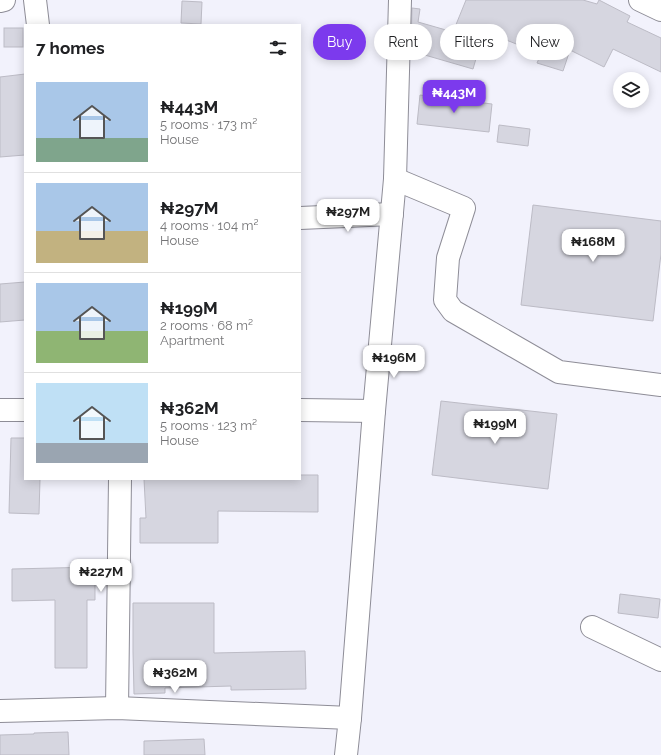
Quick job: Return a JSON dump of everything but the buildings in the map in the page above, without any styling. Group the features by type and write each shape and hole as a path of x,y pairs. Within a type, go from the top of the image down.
{"street":[{"path":"0,1 4,0"},
{"path":"35,0 38,24"},
{"path":"346,755 374,411 395,179 400,0"},
{"path":"640,0 661,10"},
{"path":"395,179 464,208 448,258 445,300 453,311 559,372 661,385"},
{"path":"301,218 392,214"},
{"path":"0,410 24,410"},
{"path":"301,410 374,411"},
{"path":"117,708 120,480"},
{"path":"592,627 661,660"},
{"path":"0,711 117,708 350,718"}]}
